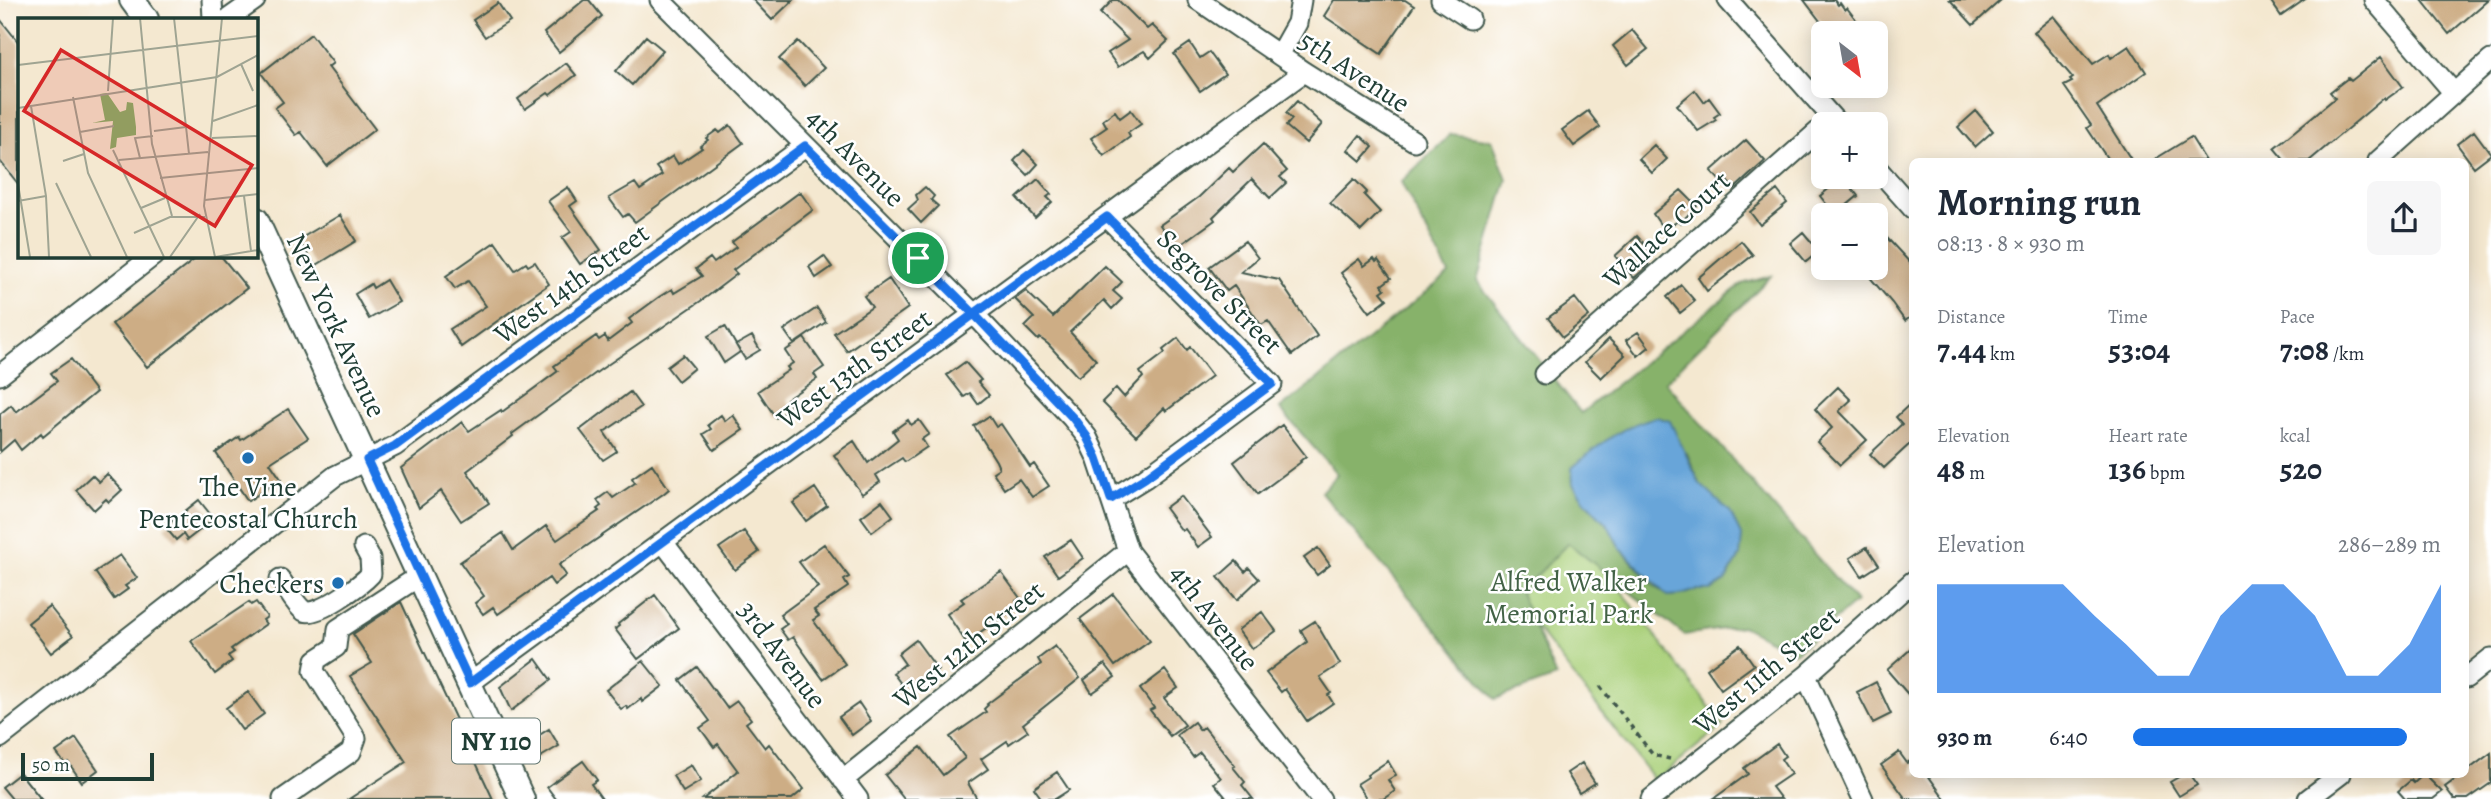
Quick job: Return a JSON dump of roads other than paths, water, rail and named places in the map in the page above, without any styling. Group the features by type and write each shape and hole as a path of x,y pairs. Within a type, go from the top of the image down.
{"main road":[{"path":"132,0 145,18"},
{"name":"New York Avenue","path":"257,222 522,799"}],"street":[{"path":"212,0 213,18"},
{"path":"229,18 255,0"},
{"name":"4th Avenue","path":"660,0 974,314 1080,428 1097,458 1128,551 1321,799"},
{"name":"5th Avenue","path":"1198,0 1304,72 1414,141"},
{"path":"1279,55 1297,23 1301,0"},
{"path":"1441,0 1469,19"},
{"path":"1728,0 1821,112"},
{"path":"2374,0 2454,93"},
{"path":"2381,158 2491,60"},
{"name":"West 13th Street","path":"470,683 1304,72"},
{"name":"Wallace Court","path":"1545,374 1811,140"},
{"name":"West 14th Street","path":"0,738 335,476 395,446 805,146"},
{"path":"1888,181 1909,204"},
{"name":"Segrove Street","path":"1107,217 1272,384 1145,478 1111,499"},
{"path":"0,375 152,257"},
{"name":"3rd Avenue","path":"663,542 858,799"},
{"path":"280,579 302,610 318,611 371,574 370,558 365,547"},
{"name":"West 12th Street","path":"844,780 1128,551"},
{"path":"283,799 351,752 356,738 314,671 316,660 335,647 338,629 421,575"},
{"name":"West 11th Street","path":"1651,799 1806,676 1909,584"},
{"path":"2469,676 2491,658"},
{"path":"1806,676 1863,799"},
{"path":"2308,799 2336,778"},
{"path":"308,782 319,799"}],"water":[{"path":"1657,417 1670,421 1700,484 1730,512 1742,537 1740,556 1725,581 1710,590 1667,596 1620,548 1608,525 1573,484 1572,468 1591,452 1622,430"}],"place":[{"name":"The Vine Pentecostal Church","path":"248,458"},
{"name":"Checkers","path":"338,583"}],"park label":[{"name":"Alfred Walker Memorial Park","path":"1569,597"}]}
